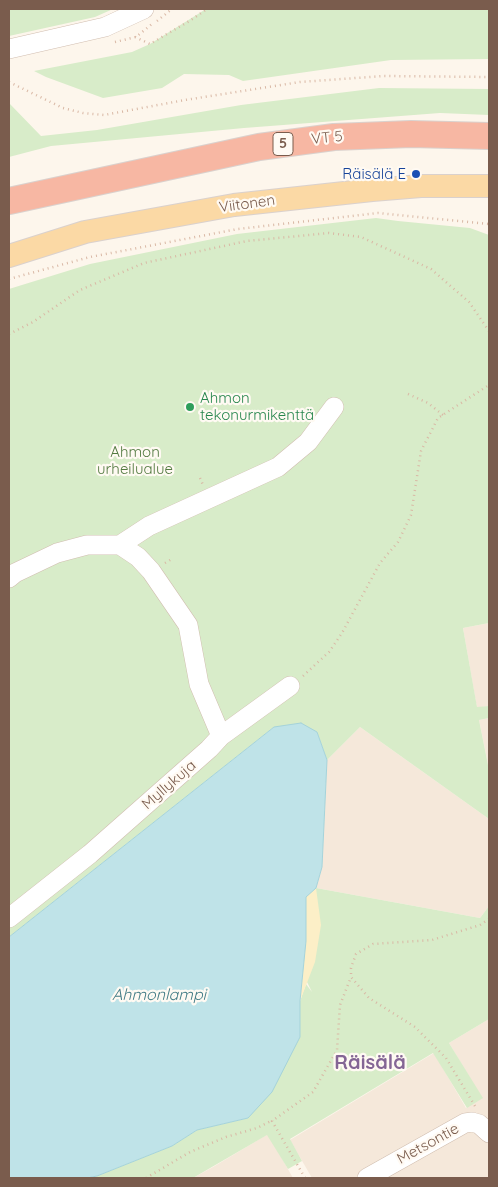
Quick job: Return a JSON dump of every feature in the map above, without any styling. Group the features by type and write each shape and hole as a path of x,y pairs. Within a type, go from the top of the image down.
{"highway":[{"name":"VT 5","path":"9,201 259,147 334,136 411,134 489,136"},
{"name":"VT 5","path":"9,208 80,186"}],"main road":[{"name":"Viitonen","path":"9,256 86,232 234,205 421,186 489,186"}],"street":[{"path":"9,49 105,27 144,9"},
{"path":"9,578 14,573 57,553 87,546 120,545 149,526 278,466 308,442 334,407"},
{"path":"120,545 138,557 151,571 188,625 199,684 221,736"},
{"name":"Myllykuja","path":"9,918 90,854 209,749 221,736 290,686"},
{"name":"Metsontie","path":"367,1178 462,1124 468,1122 484,1128"}],"path":[{"path":"121,20 136,37 150,44 207,9"},
{"path":"9,82 63,108 83,114 104,115 184,100 300,82 384,76 489,77"},
{"path":"9,279 90,257 229,231 359,215 378,213 489,224"},
{"path":"9,334 32,322 80,290 144,263 247,241 329,233 361,237 431,269 468,302 489,331"},
{"path":"290,686 329,652 342,633 380,563 398,542 411,515 421,452 438,418 489,385"},
{"path":"408,394 428,403 443,415"},
{"path":"146,1178 190,1152 272,1121 313,1092 337,1050 340,1005 351,977 351,968 356,954 374,944 432,940 480,925 489,919"},
{"path":"351,977 369,998 415,1027 446,1058 476,1107 484,1128"},
{"path":"272,1121 305,1178"}],"shaded area":[{"path":"489,623 489,706 477,708 463,628"},
{"path":"489,718 489,770 479,720"},
{"path":"360,727 489,819 489,906 480,918 316,888 322,867 327,760"},
{"path":"489,1019 489,1178 312,1178 290,1140 434,1053 466,1108 482,1098 449,1043"},
{"path":"268,1134 293,1178 193,1178 213,1167"}],"green space":[{"path":"9,9 113,9 95,17 9,36"},
{"path":"206,9 489,9 489,59 391,60 243,81 229,75 184,74 162,88 103,98 34,71 132,52 150,44"},
{"path":"379,88 489,89 489,115 440,113 244,128 51,146 9,157 9,103 41,136 97,130 241,105"},
{"name":"Ahmon urheilualue","path":"376,218 470,228 489,235 489,623 463,628 477,707 489,706 489,718 479,720 489,770 489,819 360,727 327,760 317,732 274,727 9,937 9,289 90,264 237,234"},
{"path":"316,888 480,918 489,906 489,1019 449,1043 483,1098 467,1108 433,1053 290,1139 302,1161 288,1169 267,1135 193,1178 87,1178 97,1176 172,1146 197,1130 248,1118 300,1037 300,1001 306,984 312,992 303,974 306,941 306,897"}],"sand":[{"path":"316,888 321,925 315,962 300,1001 306,941 306,897"}],"water":[{"name":"Ahmonlampi","path":"301,723 317,732 327,760 322,867 316,888 306,897 306,941 300,1001 300,1037 272,1092 248,1118 197,1130 172,1146 97,1176 87,1178 9,1178 9,937 274,727"}],"place":[{"name":"Räisälä E","path":"416,174"},
{"name":"Ahmon tekonurmikenttä","path":"190,407"}],"district":[{"name":"Räisälä","path":"370,1063"}]}
